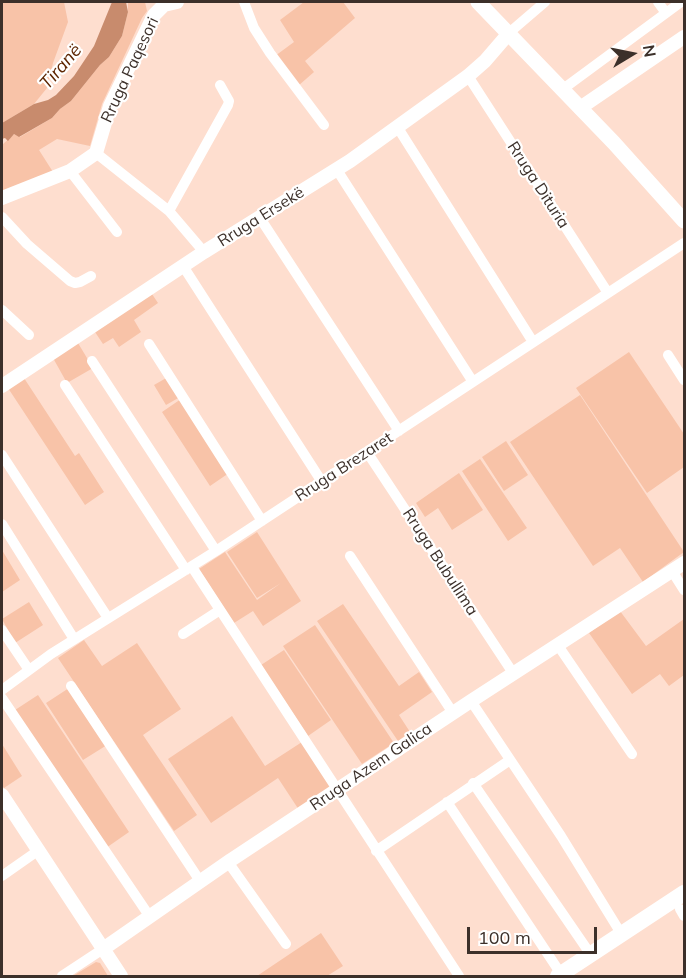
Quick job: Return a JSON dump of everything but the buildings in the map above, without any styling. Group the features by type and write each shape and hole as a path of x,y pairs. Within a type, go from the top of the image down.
{"main road":[{"path":"478,2 510,32 684,221"},
{"path":"565,976 591,955 622,935 683,906"},
{"path":"565,976 683,906"}],"street":[{"name":"Rruga Paqesori","path":"96,153 110,106 154,15 164,5 177,2"},
{"path":"244,2 254,28 270,53 324,125"},
{"path":"510,32 545,2"},
{"path":"658,2 666,12"},
{"path":"563,89 681,2"},
{"name":"Rruga Ersekë","path":"2,386 204,252 337,170 398,128 468,76 485,61 510,32"},
{"path":"580,108 683,41"},
{"name":"Rruga Dituria","path":"468,76 608,293"},
{"path":"169,211 228,105 229,101 220,85"},
{"path":"398,128 533,342"},
{"path":"2,198 70,171 96,153 169,211 204,252"},
{"path":"337,170 473,382"},
{"path":"70,171 117,232"},
{"path":"2,217 27,244 70,281 80,282 91,276"},
{"path":"260,218 399,431"},
{"name":"Rruga Brezaret","path":"2,690 74,639 216,551 684,243"},
{"path":"183,266 322,482"},
{"path":"2,310 29,335"},
{"path":"149,344 262,521"},
{"path":"668,355 684,380"},
{"path":"92,361 216,551"},
{"path":"65,385 220,610 459,976"},
{"name":"Rruga Bubullima","path":"368,452 513,673"},
{"path":"2,455 108,618"},
{"path":"2,524 74,639"},
{"path":"350,556 453,713"},
{"name":"Rruga Azem Galica","path":"62,976 336,790 684,563"},
{"path":"672,571 684,590"},
{"path":"183,634 220,610"},
{"path":"2,630 28,670"},
{"path":"557,644 632,754"},
{"path":"71,686 200,881"},
{"path":"2,698 150,917"},
{"path":"471,701 561,836 622,935"},
{"path":"376,851 510,760"},
{"path":"474,783 591,955"},
{"path":"2,795 121,976"},
{"path":"447,801 565,976"},
{"path":"2,876 39,850"},
{"path":"228,862 286,944"}],"shaded area":[{"path":"2,2 64,2 68,22 53,63 47,88 34,104 2,123"},
{"path":"112,2 126,2 128,12 122,36 109,57 71,101 52,118 19,137 14,134 8,141 5,138 2,139 2,123 34,104 56,95 74,76 94,46"},
{"path":"128,2 145,2 147,11 102,104 90,146 57,139 39,150 53,172 2,191 2,145 14,134 20,137 52,118 71,101 109,57 122,36"},
{"path":"304,2 343,2 355,18 305,61 314,72 298,86 275,56 294,42 280,20"},
{"path":"152,294 158,303 134,320 141,332 119,347 113,338 103,344 95,332"},
{"path":"78,343 93,368 67,383 53,358"},
{"path":"629,352 684,434 684,467 647,493 576,388"},
{"path":"168,377 180,397 166,405 154,385"},
{"path":"24,378 75,456 79,453 104,492 85,505 8,388"},
{"path":"580,395 684,552 643,582 620,548 593,566 510,442"},
{"path":"181,399 229,473 210,486 162,412"},
{"path":"506,441 528,475 504,491 482,457"},
{"path":"480,459 527,528 508,541 462,471"},
{"path":"459,473 483,510 452,530 438,508 425,517 416,503"},
{"path":"257,532 301,601 263,626 253,611 234,623 199,569 225,552 257,600 281,583 257,598 227,552"},
{"path":"2,550 20,580 2,592"},
{"path":"29,602 43,625 15,643 2,619"},
{"path":"343,604 399,686 419,672 432,692 399,715 410,732 398,741 317,621"},
{"path":"620,611 646,646 684,619 684,675 669,686 660,674 632,694 589,633"},
{"path":"315,625 394,743 362,764 283,646"},
{"path":"84,640 102,666 137,643 181,709 143,735 197,815 174,831 58,658"},
{"path":"284,650 331,720 308,736 261,665"},
{"path":"69,688 107,745 83,760 46,703"},
{"path":"38,695 129,832 106,848 15,710"},
{"path":"232,716 265,766 302,742 332,788 299,810 278,778 211,823 168,759"},
{"path":"2,744 22,776 4,788 2,785"},
{"path":"321,933 343,966 327,976 257,976"},
{"path":"96,962 100,963 108,976 73,976"}],"water label":[{"name":"Tiranë","path":"61,67"}]}
